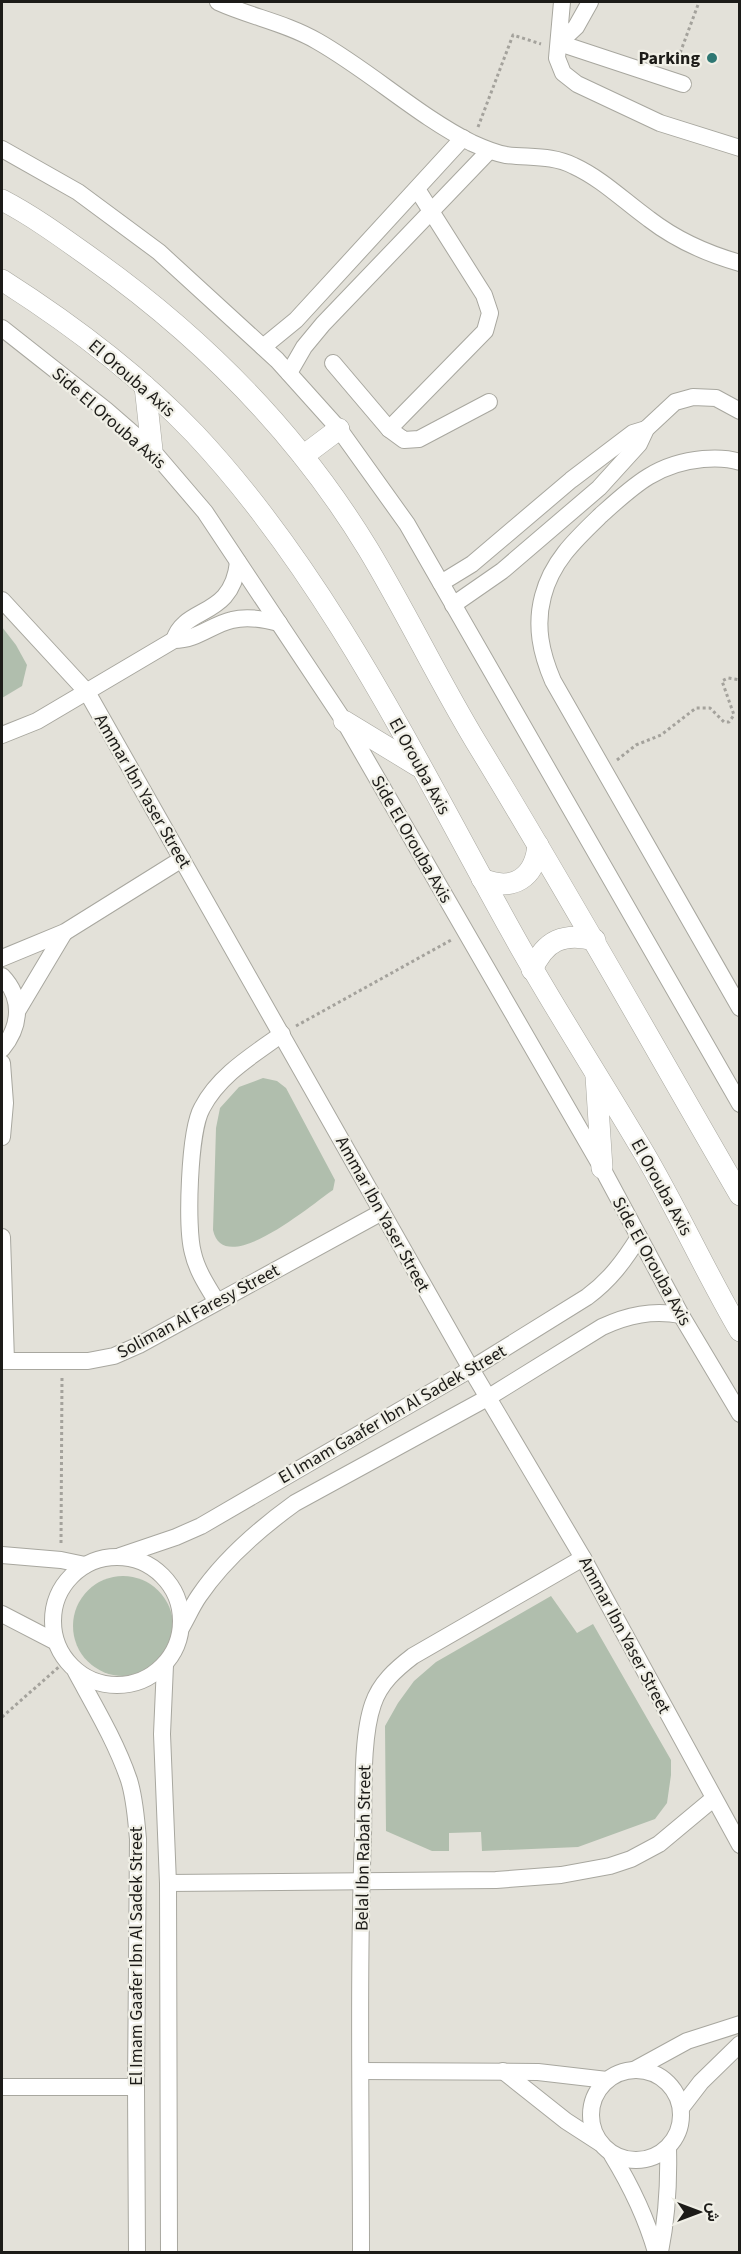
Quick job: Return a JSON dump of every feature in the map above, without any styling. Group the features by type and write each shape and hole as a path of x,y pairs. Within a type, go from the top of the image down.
{"main road":[{"path":"2,200 69,242 122,280 173,322 246,390 303,456 367,548 740,1195"},
{"name":"El Orouba Axis","path":"2,280 42,305 145,386 195,435 285,545 363,662 532,970 645,1156 740,1331"},
{"path":"145,386 152,450"},
{"path":"303,456 339,429"},
{"path":"345,721 420,767"},
{"path":"482,879 494,884 508,885 520,880 531,871 537,859 538,845"},
{"path":"532,970 538,955 549,944 564,938 580,936 595,940"},
{"path":"595,1072 602,1168"}],"street":[{"path":"218,2 253,16 280,23 319,42 467,141 505,155 539,156 572,164 594,177 651,221 678,238 706,252 740,263"},
{"path":"562,2 558,46 559,66 563,73 577,84 660,123 740,148"},
{"path":"558,46 576,27 590,2"},
{"path":"558,46 683,84"},
{"path":"263,347 296,320 417,189 467,141"},
{"path":"2,149 78,192 159,252 263,347 339,429 407,524 740,1104"},
{"path":"289,373 313,335 489,151"},
{"path":"389,429 479,338 489,322 490,313 484,295 417,189"},
{"path":"296,320 313,335"},
{"name":"Side El Orouba Axis","path":"2,328 106,410 152,450 205,512 345,721 602,1168 681,1315 740,1414"},
{"path":"333,363 389,429 404,440 419,439 489,402"},
{"path":"453,605 502,571 599,488 639,444 646,429 675,402 693,397 716,398 740,411"},
{"path":"441,583 472,564 571,480 633,433 646,429"},
{"path":"740,462 711,458 690,460 670,465 633,485 565,550 548,580 542,597 539,622 541,648 546,665 602,768 740,1008"},
{"path":"488,581 486,572 495,546"},
{"path":"174,640 184,624 218,604 226,596 236,578 238,562"},
{"name":"Ammar Ibn Yaser Street","path":"2,600 87,692 471,1369 583,1558 740,1845"},
{"path":"2,735 37,720 174,640 196,637 230,620 251,618 279,622"},
{"path":"2,958 65,932 182,859"},
{"path":"2,1049 10,1039 16,1025 18,1010 65,932"},
{"path":"2,976 10,986 18,1010"},
{"path":"217,1302 198,1268 190,1241 192,1141 196,1123 202,1108 226,1077 282,1034"},
{"path":"2,1063 4,1103 2,1137"},
{"name":"Soliman Al Faresy Street","path":"4,1361 88,1361 114,1356 139,1345 382,1212"},
{"path":"2,1237 4,1361"},
{"name":"El Imam Gaafer Ibn Al Sadek Street","path":"120,1556 201,1526 471,1369 604,1284 619,1268 639,1237"},
{"name":"El Imam Gaafer Ibn Al Sadek Street","path":"181,1628 198,1596 243,1545 268,1522 295,1503 489,1397 602,1327 621,1318 641,1313 663,1312 681,1315"},
{"path":"2,1555 85,1564"},
{"path":"120,1556 153,1567 166,1579 176,1594 181,1611 181,1628 176,1648 165,1665 149,1677 131,1685 112,1686 93,1682 71,1666 56,1642 52,1627 57,1598 64,1584 74,1573 85,1564 102,1558 120,1556"},
{"name":"Belal Ibn Rabah Street","path":"361,2253 361,1881 368,1721 373,1702 383,1683 396,1668 413,1656 583,1558"},
{"path":"2,1614 56,1642"},
{"name":"El Imam Gaafer Ibn Al Sadek Street","path":"165,1665 162,1734 168,1883 169,2253"},
{"name":"El Imam Gaafer Ibn Al Sadek Street","path":"71,1666 115,1745 129,1782 135,1807 138,1839 137,2253"},
{"path":"168,1883 536,1878 610,1866 632,1859 658,1844 713,1799"},
{"path":"634,2070 687,2042 740,2024"},
{"path":"681,2108 701,2082 740,2044"},
{"path":"503,2072 606,2149 629,2160 647,2160 668,2148 677,2137 681,2123 681,2108 673,2088 665,2080 645,2070 620,2073 607,2080 594,2099 591,2110 594,2133 606,2149 632,2188 658,2253"},
{"path":"361,2071 549,2073 607,2080"},
{"path":"2,2087 136,2087"},
{"path":"658,2253 666,2223 669,2186 668,2148"}],"path":[{"path":"671,68 678,63 699,2"},
{"path":"467,141 513,35 558,46"},
{"path":"602,768 636,745 661,735 696,708 710,708 724,722 729,722 734,716 722,681 728,678 740,680"},
{"path":"282,1034 465,933"},
{"path":"60,1560 62,1362"},
{"path":"2,1717 71,1666"}],"green space":[{"path":"2,627 16,645 27,665 22,686 2,698"},
{"path":"263,1078 277,1081 286,1088 335,1180 333,1190 289,1222 250,1243 233,1247 220,1243 213,1230 216,1128 220,1108 239,1087"},
{"path":"123,1576 142,1580 158,1591 169,1607 173,1626 169,1645 158,1661 142,1672 123,1676 104,1672 88,1661 77,1645 73,1626 77,1607 88,1591 104,1580"},
{"path":"551,1596 577,1633 593,1624 671,1760 667,1803 655,1819 578,1847 482,1851 481,1832 449,1833 449,1851 432,1851 386,1831 385,1726 398,1703 414,1681 436,1662"}],"place":[{"name":"Parking","path":"712,58"}]}
